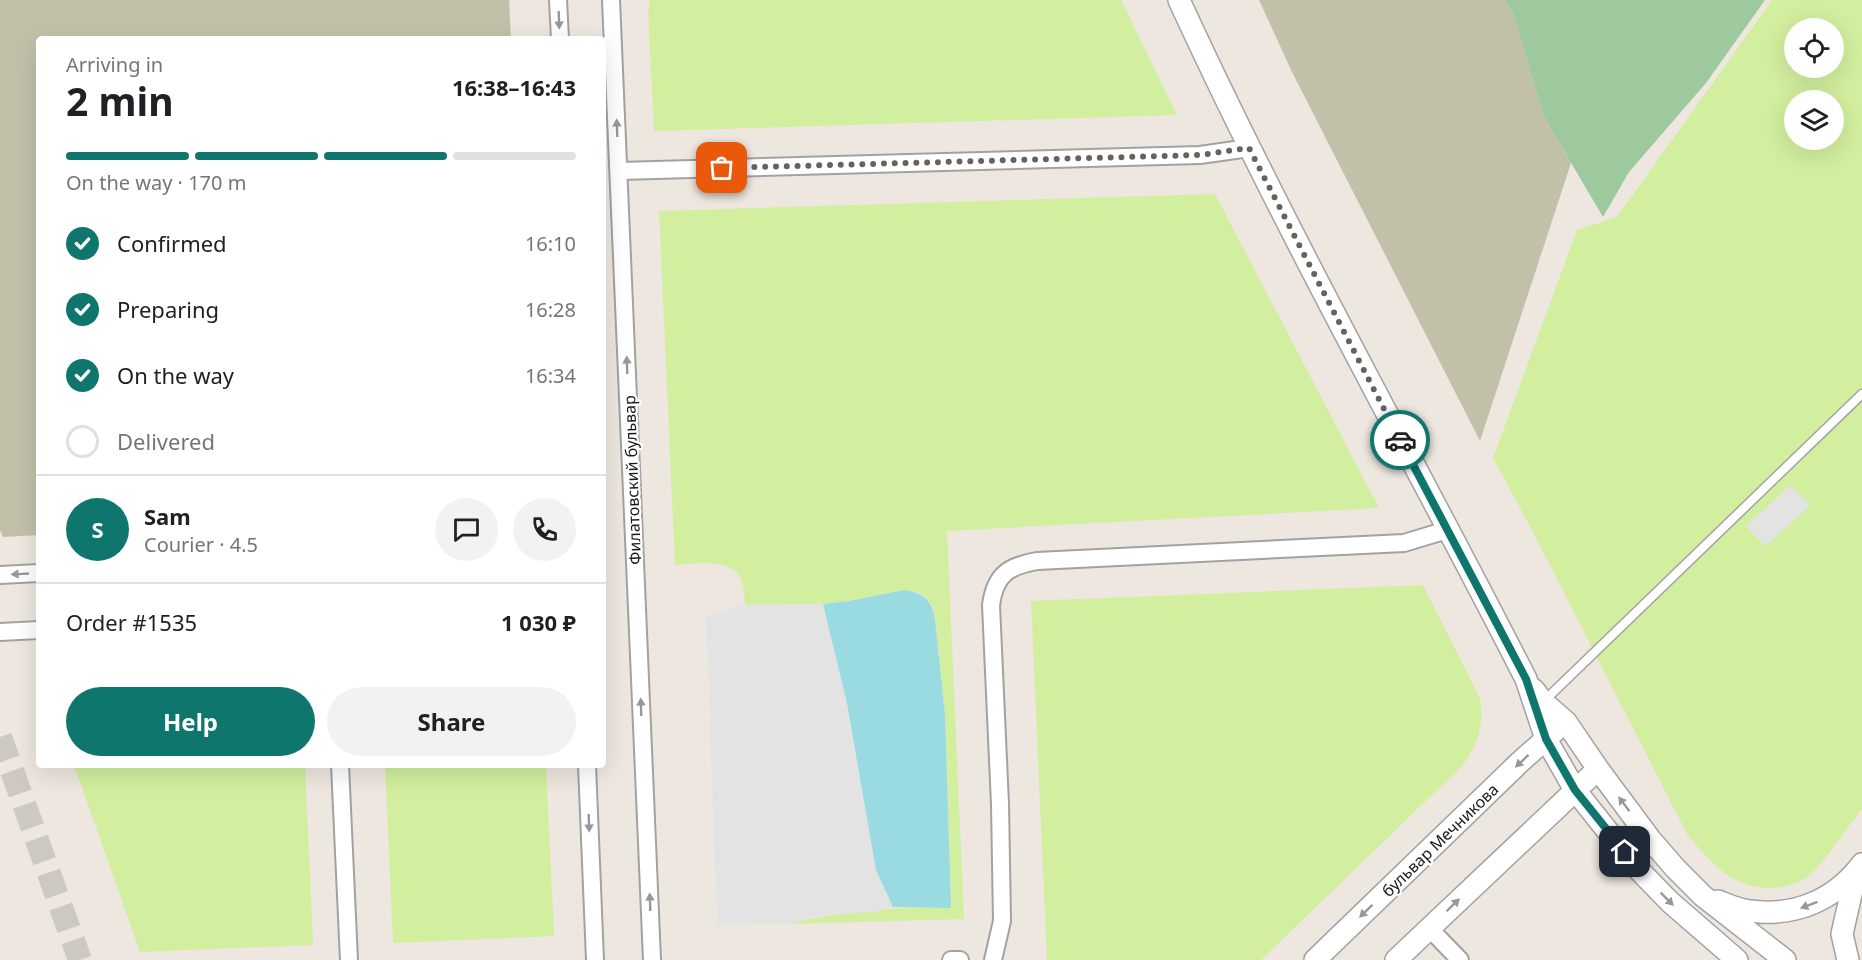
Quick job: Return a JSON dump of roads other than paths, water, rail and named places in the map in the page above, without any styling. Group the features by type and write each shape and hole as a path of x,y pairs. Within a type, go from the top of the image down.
{"street":[{"path":"558,0 560,36"},
{"name":"Филатовский бульвар","path":"611,0 652,960"},
{"path":"1179,0 1222,95 1340,327 1526,679 1543,702 1566,722 1650,839 1703,896 1785,960"},
{"path":"619,171 1188,155 1249,148"},
{"path":"993,960 1002,921 1000,804 991,605 996,583 1003,573 1023,563 1037,561 1404,543 1447,530"},
{"path":"0,575 36,573"},
{"path":"0,632 36,630"},
{"path":"1526,679 1546,739 1575,790 1637,868 1670,902 1737,960"},
{"name":"бульвар Мечникова","path":"1315,960 1566,722"},
{"path":"340,768 349,960"},
{"path":"587,768 595,960"},
{"path":"1396,960 1598,769"},
{"path":"1703,896 1749,911 1783,912 1810,906 1833,893 1859,868"},
{"path":"1848,960 1842,934 1859,868"},
{"path":"1429,928 1460,960"},
{"path":"951,960 960,960"}],"lane":[{"path":"1543,702 1862,394"}],"water":[{"path":"904,590 917,593 926,599 932,607 935,620 945,715 951,908 893,907 876,870 847,703 823,604"}],"tunnel":[{"path":"0,737 80,960"}]}
